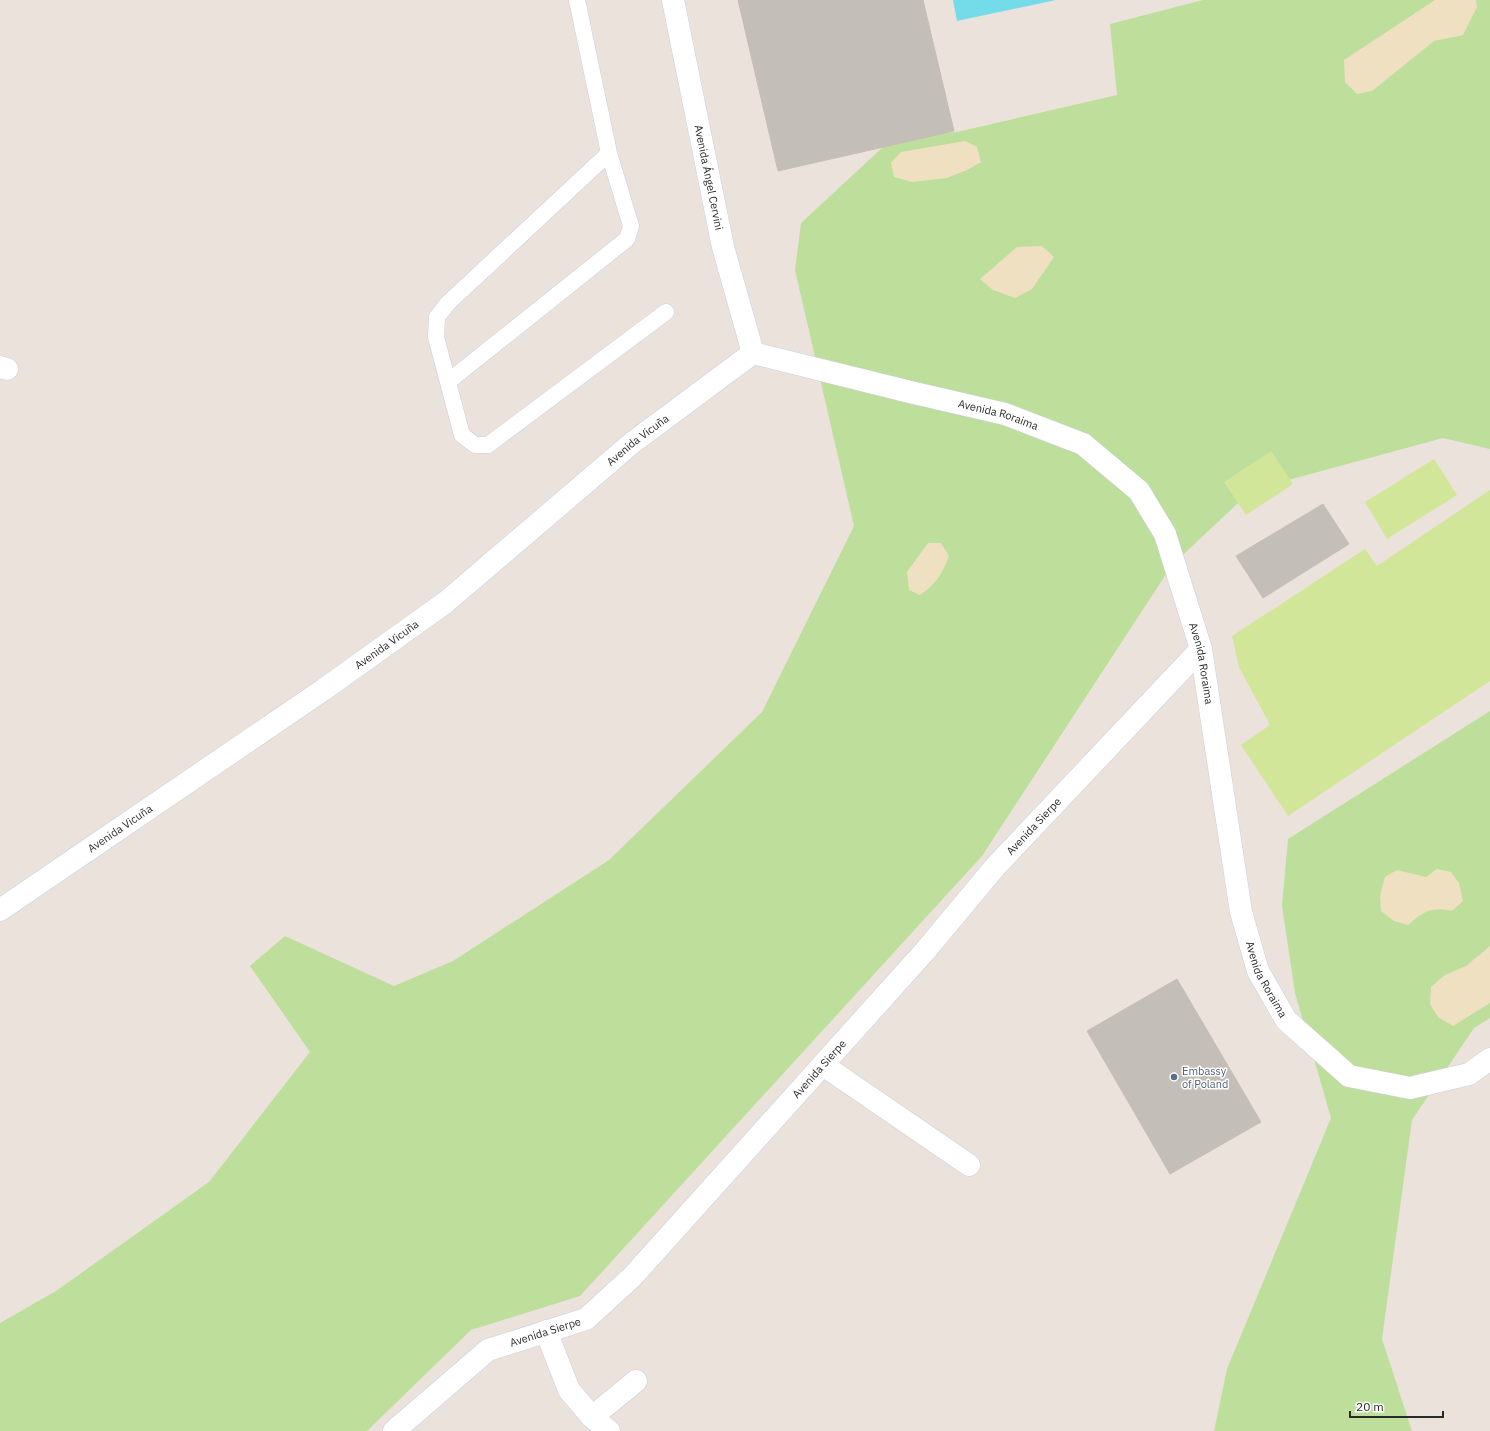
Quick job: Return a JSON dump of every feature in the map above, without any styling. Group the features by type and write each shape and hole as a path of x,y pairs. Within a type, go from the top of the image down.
{"street":[{"name":"Avenida Ángel Cervini","path":"673,0 723,247 753,353"},
{"name":"Avenida Roraima","path":"753,353 1005,414 1083,444 1139,491 1165,534 1201,649 1241,912 1258,971 1286,1020 1349,1076 1410,1088 1469,1074 1490,1059"},
{"name":"Avenida Vicuña","path":"0,910 323,690 446,602 632,443 753,353"},
{"name":"Avenida Sierpe","path":"394,1431 488,1350 586,1319 632,1277 925,951 995,867 1201,649"},
{"path":"823,1065 969,1166"},
{"path":"546,1331 570,1390 592,1417 609,1431"},
{"path":"592,1417 636,1381"}],"lane":[{"path":"449,381 627,239 631,226 609,153 576,0"},
{"path":"609,153 448,303 437,317 436,337 449,381 462,435 475,445 488,445 666,312"}],"green space":[{"path":"1203,0 1490,0 1490,449 1443,438 1252,490 1172,565 982,856 580,1296 471,1330 367,1431 0,1431 0,1323 56,1291 209,1182 310,1052 250,966 285,936 394,986 453,961 609,860 762,712 854,526 795,270 801,223 895,136 957,132 1117,95 1110,24"},
{"path":"1271,451 1293,484 1246,515 1224,482"},
{"path":"1434,459 1457,495 1387,539 1365,502"},
{"path":"1490,490 1490,681 1288,816 1241,745 1270,725 1239,667 1232,636 1365,549 1377,566"},
{"path":"1490,711 1490,1018 1474,1028 1412,1120 1382,1339 1412,1431 1214,1431 1227,1369 1331,1118 1295,993 1282,906 1288,839"}],"sand":[{"path":"1435,0 1476,0 1477,7 1463,35 1434,41 1372,91 1357,94 1345,82 1344,60"},
{"path":"965,141 977,147 981,162 967,170 947,178 912,182 894,177 891,163 901,152"},
{"path":"1042,246 1054,257 1032,289 1015,298 993,290 980,279 1017,247"},
{"path":"928,543 941,543 949,556 938,578 920,595 909,590 907,572"},
{"path":"1437,869 1451,872 1459,883 1463,901 1452,911 1428,911 1423,913 1408,925 1394,921 1381,911 1380,896 1385,877 1397,870 1426,877"},
{"path":"1490,946 1490,1003 1453,1026 1438,1017 1430,1004 1431,987 1445,975 1466,966"}],"water":[{"path":"953,0 1056,0 957,21"}],"building":[{"path":"738,0 923,0 954,131 778,171"},
{"path":"1323,504 1349,544 1263,598 1236,556"},
{"name":"Embassy of Poland","path":"1177,979 1261,1122 1170,1174 1087,1031"}],"place":[{"name":"Embassy of Poland","path":"1174,1077"}]}
